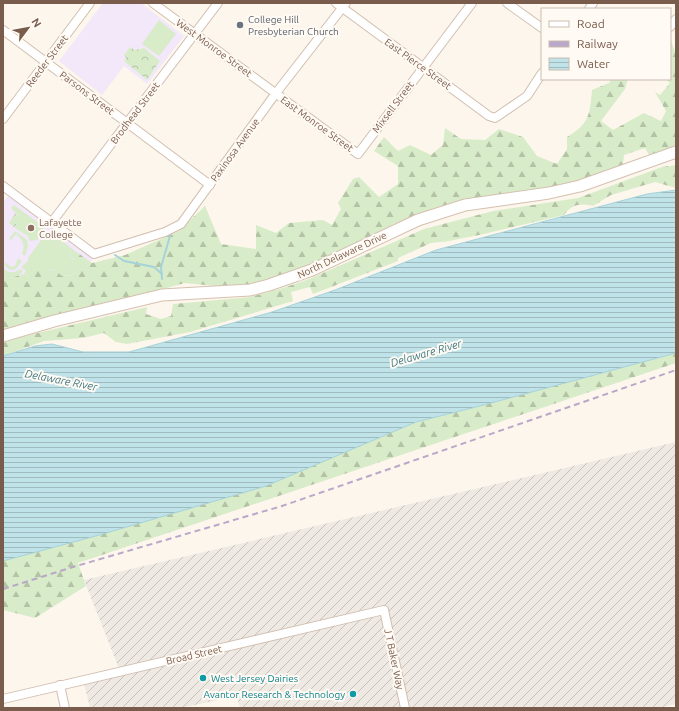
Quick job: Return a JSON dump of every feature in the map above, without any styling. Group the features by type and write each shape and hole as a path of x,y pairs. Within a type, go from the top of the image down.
{"main road":[{"name":"North Delaware Drive","path":"3,336 54,321 162,295 250,290 269,285 312,270 386,234 425,218 465,205 549,193 580,186 676,152"}],"street":[{"name":"Reeder Street","path":"3,120 90,3"},
{"name":"West Monroe Street","path":"153,3 276,93"},
{"name":"Brodhead Street","path":"52,222 218,3"},
{"name":"Mixsell Street","path":"358,154 472,3"},
{"path":"507,3 541,27"},
{"name":"East Pierce Street","path":"341,5 489,116 495,118 527,96 541,75"},
{"name":"Paxinosa Avenue","path":"52,222 94,254 176,228 210,185 341,5"},
{"name":"Parsons Street","path":"3,30 210,185"},
{"name":"East Monroe Street","path":"276,93 358,154"},
{"path":"3,186 52,222"},
{"name":"Broad Street","path":"3,699 384,610"},
{"name":"J T Baker Way","path":"384,610 405,708"},
{"path":"60,686 65,708"}],"shaded area":[{"path":"103,3 141,3 184,36 147,84 124,66 102,95 59,61"},
{"name":"Lafayette College","path":"11,192 94,254 90,265 3,293 3,202"},
{"path":"676,442 676,704 659,708 240,708 237,696 181,708 90,708 83,679 120,671 84,580"}],"green space":[{"path":"159,20 176,34 159,56 142,44"},
{"path":"671,41 676,54 676,146 649,155 645,148 624,155 623,164 609,173 556,189 485,196 429,211 394,224 298,273 260,283 225,287 185,283 3,333 3,276 7,279 24,274 28,276 43,267 50,271 54,269 62,276 72,275 79,267 74,263 74,259 69,254 71,248 92,263 125,255 179,231 205,206 221,244 256,249 256,225 276,233 289,223 323,220 332,225 341,209 338,203 353,179 359,177 379,197 398,184 398,166 374,151 384,137 398,151 410,145 431,155 443,145 445,128 461,139 485,140 499,129 523,137 537,156 557,164 567,149 567,137 580,128 587,118 592,90 609,83 610,80 628,80 625,89 601,121 613,130 644,113 661,121 666,111 655,92 660,95 670,83 666,80 671,80"},
{"path":"130,47 135,50 144,48 160,61 147,80 124,61 126,58 124,55"},
{"path":"676,165 676,188 655,182 611,195 593,206 577,205 567,211 564,215 484,234 431,243 398,258 398,261 313,294 310,287 291,292 293,301 190,332 127,344 116,342 104,333 83,338 44,341 3,356 3,343 25,336 147,307 146,314 161,319 171,316 173,304 250,297 309,279 424,229 493,211 578,198 662,167"},
{"path":"14,205 44,227 37,240 30,241 28,236 18,230 18,226 15,222 17,214 11,208"},
{"path":"16,213 17,218 15,222 18,226 18,230 9,223"},
{"path":"15,231 27,240 28,247 25,256 22,254 24,248 22,240 16,234 11,240 9,239"},
{"path":"50,232 56,236 53,241 59,247 65,243 71,248 69,254 79,267 72,275 62,276 54,269 28,276 24,274 26,271 21,267 28,261 28,258 46,233"},
{"path":"56,236 65,243 58,247 53,241"},
{"path":"18,258 22,261 16,269 11,270 5,266 5,262 11,267 15,266"},
{"path":"3,268 11,272 16,272 20,269 23,271 18,276 7,279 3,276"},
{"path":"676,353 676,363 78,563 86,586 35,618 3,610 3,561 266,486 416,422"}],"water":[{"name":"Delaware River","path":"676,190 676,353 416,422 266,486 103,534 3,561 3,356 35,346 52,344 83,352 129,352 272,312 335,290 436,250 647,194"}],"waterway":[{"path":"162,279 161,267 170,236"},
{"path":"115,255 124,261 154,267 162,274"}],"railway":[{"path":"3,589 282,506 676,370"}],"place":[{"name":"College Hill Presbyterian Church","path":"240,25"},
{"name":"Lafayette College","path":"31,228"},
{"name":"West Jersey Dairies","path":"203,678"},
{"name":"Avantor Research & Technology","path":"353,694"}]}
